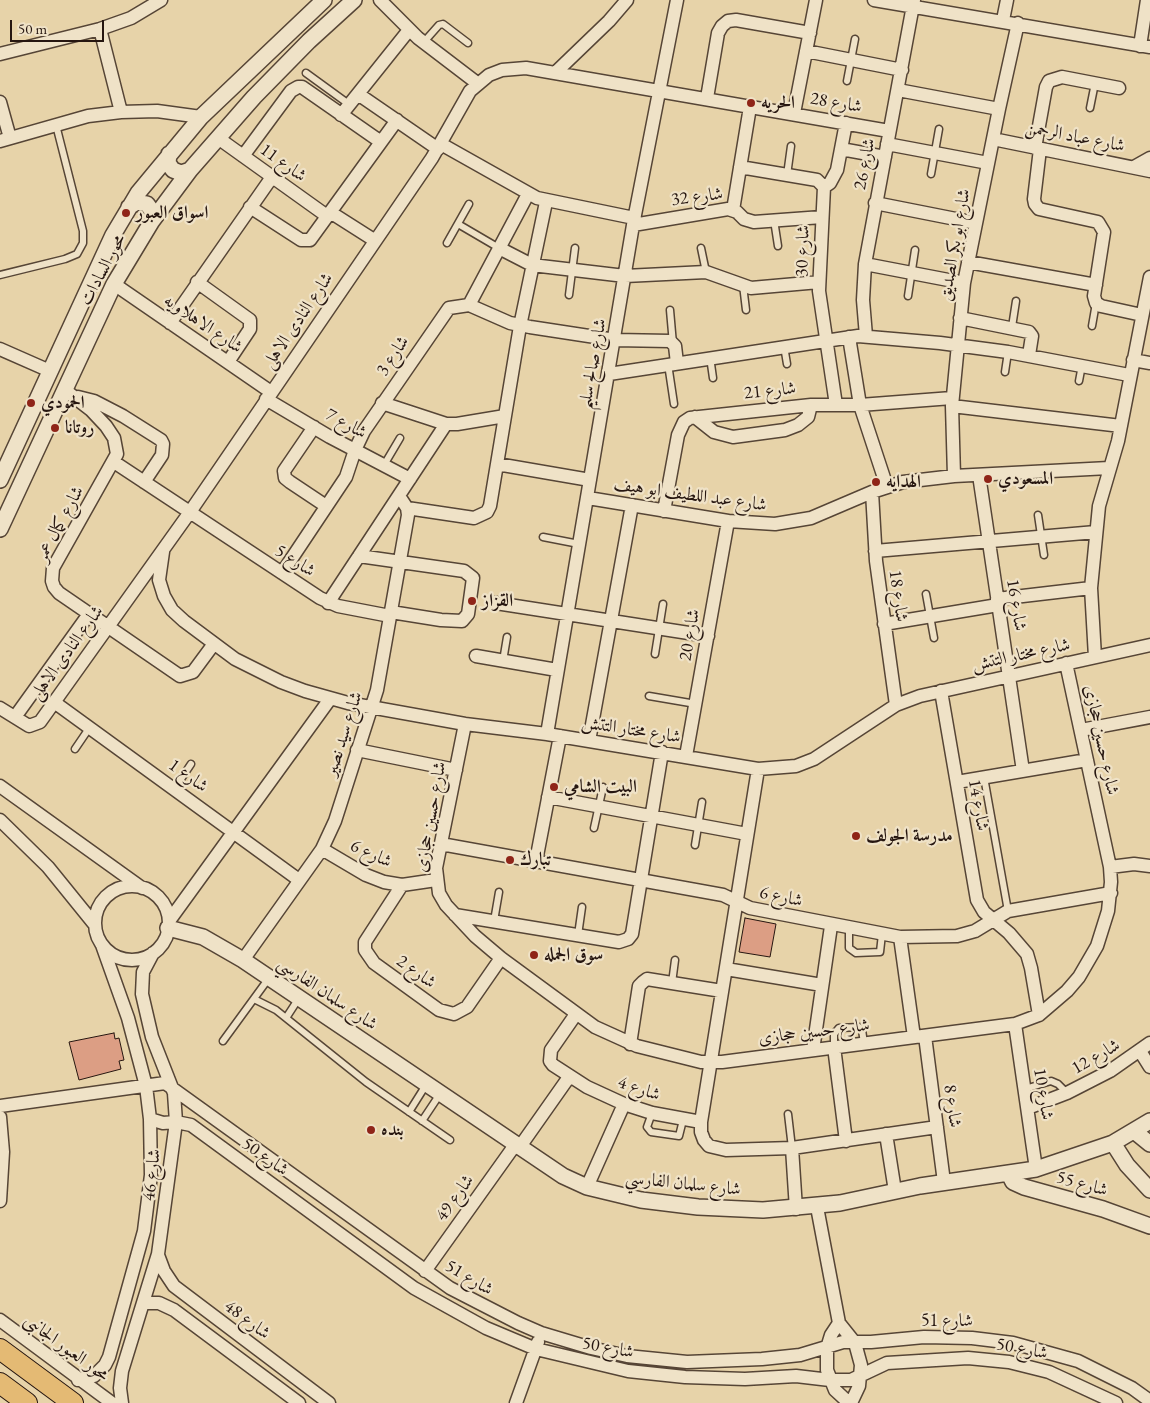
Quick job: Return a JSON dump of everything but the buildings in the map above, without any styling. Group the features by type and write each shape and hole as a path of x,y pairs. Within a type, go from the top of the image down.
{"highway":[{"path":"0,1349 73,1403"},
{"path":"0,1383 27,1403"}],"street":[{"path":"1,51 100,29 131,18 161,0"},
{"name":"محور السادات","path":"0,480 113,235 138,193 201,117 324,0"},
{"name":"محور السادات","path":"0,529 70,393 114,284 152,221 190,170 279,71 354,0"},
{"path":"380,0 423,42 477,83 489,75 516,68 659,90"},
{"path":"555,73 609,21 627,0"},
{"name":"شارع صالح سليم","path":"546,734 634,221 677,0"},
{"path":"794,113 816,0"},
{"path":"874,0 913,3 1145,46 1147,0"},
{"path":"1003,20 1007,0"},
{"name":"شارع 26","path":"866,336 862,300 865,264 913,3"},
{"path":"707,98 718,33 722,26 728,22 736,20 810,33"},
{"name":"شارع ابو بكر الصديق","path":"954,476 952,402 956,345 964,282 998,109 1018,23"},
{"path":"100,29 122,112"},
{"path":"345,110 409,30"},
{"path":"806,51 902,70"},
{"path":"1119,88 1062,77 1049,81 1046,87 1037,148 1034,199 1035,204 1044,210 1093,221 1102,226 1104,232 1094,296 1096,303 1101,306 1142,315"},
{"name":"شارع النادى الاهلى","path":"15,717 33,726 40,722 190,512 440,146 470,91 477,83"},
{"path":"243,156 294,88 302,88 345,110 381,142"},
{"name":"شارع 28","path":"659,90 889,130"},
{"path":"898,90 998,109"},
{"name":"شارع 32","path":"358,94 440,146 546,202 634,221 728,209 733,210 749,221 822,217"},
{"path":"0,102 5,139 88,116 122,112 157,111 201,117"},
{"path":"733,210 750,107"},
{"path":"250,207 304,241 310,240 397,120"},
{"path":"740,167 817,180 824,188 834,177 846,123"},
{"name":"شارع 11","path":"218,138 272,177 329,214 374,240"},
{"name":"شارع عباد الرحمن","path":"993,139 1134,166 1150,171"},
{"path":"887,144 988,164"},
{"path":"841,149 884,157"},
{"path":"169,154 168,163 173,170 181,173 190,170"},
{"path":"1134,166 1150,158"},
{"path":"170,323 272,177"},
{"name":"شارع 30","path":"824,188 819,282 836,404"},
{"path":"528,194 469,305 520,326 615,340 667,341 674,344 672,363"},
{"path":"129,207 137,202 147,204 152,211 152,221"},
{"path":"398,496 407,508 474,518 481,516 490,506 520,326 546,202"},
{"path":"875,203 976,223"},
{"path":"499,248 532,265 625,276 706,272 743,286 761,288 819,282"},
{"path":"968,262 1096,285"},
{"path":"865,264 964,282"},
{"path":"1095,657 1091,588 1099,506 1121,426 1129,376 1150,277"},
{"path":"198,282 250,320 250,329 228,362"},
{"name":"شارع الاهلاويه","path":"114,284 228,362 269,396"},
{"name":"شارع 3","path":"282,573 346,477 355,450 382,403 449,308 469,305"},
{"path":"960,318 1030,332 1032,336 1029,355"},
{"path":"609,374 784,346 866,336 1029,355 1129,376"},
{"path":"849,337 860,405 886,487"},
{"path":"0,349 50,371"},
{"path":"1133,360 1150,363"},
{"path":"70,393 91,410 114,438 117,454 114,462"},
{"path":"70,393 94,401 116,412 161,440 163,444 162,455 144,482"},
{"name":"شارع 7","path":"269,396 314,427 410,479"},
{"name":"شارع 21","path":"695,417 811,404 860,405 952,402 1121,426"},
{"path":"382,403 446,424 505,416"},
{"path":"664,511 678,435 684,422 695,417 714,432 733,437 785,430 798,425 808,417 811,404"},
{"path":"328,603 446,424"},
{"path":"314,427 284,471 285,478 326,506"},
{"name":"شارع 5","path":"114,462 328,603 391,614 458,622 466,618 473,578 468,572 359,556"},
{"name":"شارع كمال عمر","path":"114,462 53,568 51,574 54,588 180,676 193,672 213,645"},
{"path":"497,464 590,480"},
{"name":"شارع عبد اللطيف ابو هيف","path":"588,498 728,521 756,524 793,522 811,518 872,492 903,482 954,476 1109,468"},
{"name":"شارع 16","path":"979,475 1023,771"},
{"name":"شارع 18","path":"872,492 875,552 896,705"},
{"path":"589,741 632,506"},
{"name":"شارع سيد نصير","path":"243,960 322,849 334,821 372,707 391,614 407,508"},
{"name":"شارع 20","path":"686,756 728,521"},
{"path":"875,552 1096,532"},
{"name":"شارع مختار التتش","path":"163,550 159,580 164,596 172,610 184,621 213,645 265,675 330,699 466,724 560,736 758,769 796,766 814,759 896,705 941,691 1150,645"},
{"path":"884,624 998,602 1091,588"},
{"path":"496,603 708,636"},
{"path":"0,708 15,717 89,614"},
{"path":"476,656 557,670"},
{"name":"شارع حسين حجازى","path":"466,724 441,844 436,880 442,899 455,915 501,958 595,1027 630,1044 687,1059 711,1063 1015,1024 1039,1015 1067,991 1089,962 1104,928 1111,893 1110,867 1066,663"},
{"name":"شارع 14","path":"941,691 977,900 984,912 1009,933 1027,954 1032,968 1039,1015"},
{"path":"0,820 48,867 95,925 102,945 117,957 126,960 145,958 153,953 166,938 169,925 330,699"},
{"name":"شارع 1","path":"54,702 236,832 299,880"},
{"path":"1081,730 1150,717"},
{"path":"536,861 560,736"},
{"path":"357,750 456,770"},
{"path":"455,915 619,942 628,939 632,934 662,752"},
{"path":"957,782 1087,760"},
{"path":"758,769 701,1122 701,1132 704,1140 716,1148 792,1148 937,1127"},
{"path":"0,786 160,900 169,925"},
{"path":"548,798 748,834"},
{"name":"شارع 6","path":"441,844 723,895 736,903 750,908 830,926 900,938 957,936 975,932 1008,911 1111,893"},
{"name":"شارع 6","path":"322,849 366,875 384,882 402,885 436,880"},
{"path":"1110,867 1148,863"},
{"name":"شارع 2","path":"402,885 365,942 365,950 374,963 439,1010 454,1014 467,1007 501,958"},
{"path":"95,925 98,908 109,895 124,887 142,888"},
{"name":"شارع سلمان الفارسي","path":"169,925 203,938 243,960 563,1176 587,1187 615,1195 670,1205 730,1209 817,1207 944,1182 1036,1169 1113,1143 1150,1121"},
{"path":"813,1050 830,926"},
{"name":"شارع 8","path":"900,938 937,1127 944,1182"},
{"name":"شارع 46","path":"78,1380 94,1376 106,1365 137,1258 148,1203 152,1147 146,1086 128,1018 102,945"},
{"name":"شارع 46","path":"122,1403 120,1388 122,1371 158,1254 176,1122 176,1100 152,1037 142,994 143,972 153,953"},
{"path":"726,969 822,985"},
{"path":"630,1044 639,986 647,979 722,991"},
{"name":"شارع 4","path":"576,1014 550,1055 553,1065 569,1077 624,1104 652,1113 701,1122"},
{"name":"شارع 10","path":"1015,1024 1036,1169"},
{"path":"834,1047 846,1141"},
{"path":"1145,1047 1150,1067"},
{"name":"شارع 12","path":"1028,1108 1067,1093 1110,1072 1145,1047"},
{"path":"517,1146 569,1077"},
{"path":"0,1106 146,1086 158,1082 170,1086"},
{"name":"شارع 51","path":"170,1086 425,1271 472,1301 541,1333 627,1356 687,1362 762,1359 800,1355 836,1344 924,1337 972,1338 1013,1343 1052,1352 1094,1368 1132,1388 1150,1401"},
{"path":"587,1187 624,1104"},
{"path":"0,1117 3,1152 0,1201"},
{"name":"شارع 50","path":"150,1119 163,1123 176,1122 197,1129 414,1288 486,1328 536,1349 595,1364 676,1376 745,1379 806,1376 830,1380 851,1380 887,1364 968,1358 1009,1362 1049,1372 1073,1381 1116,1403"},
{"path":"1134,1132 1150,1144"},
{"path":"886,1134 895,1191"},
{"path":"1113,1143 1127,1165 1150,1190"},
{"name":"شارع 49","path":"425,1271 517,1146"},
{"path":"792,1148 796,1208"},
{"name":"شارع 55","path":"1009,1174 1013,1182 1024,1187 1103,1209 1150,1226"},
{"path":"817,1207 839,1323 855,1343 860,1359 861,1377 850,1403 839,1394 830,1380 826,1365 827,1348 831,1335 839,1323"},
{"name":"شارع 48","path":"158,1254 164,1271 174,1286 329,1403"},
{"name":"شارع 48","path":"143,1303 159,1303 174,1310 299,1403"},
{"name":"محور العبور الجانبى","path":"0,1320 78,1380 112,1403"},
{"path":"516,1403 541,1333"}],"lane":[{"path":"423,42 439,25 443,24 468,43"},
{"path":"847,81 855,38"},
{"path":"306,73 345,110"},
{"path":"1090,108 1095,83"},
{"path":"0,275 66,259 77,254 83,243 83,231 56,125"},
{"path":"931,174 939,129"},
{"path":"787,175 791,146"},
{"path":"447,243 469,204"},
{"path":"774,220 778,246"},
{"path":"458,224 499,248"},
{"path":"569,295 575,248"},
{"path":"701,248 706,272"},
{"path":"908,296 915,250"},
{"path":"743,286 746,310"},
{"path":"1012,327 1016,301"},
{"path":"1092,326 1096,303"},
{"path":"670,310 674,344"},
{"path":"784,346 788,364"},
{"path":"1005,372 1008,352"},
{"path":"710,358 713,378"},
{"path":"672,363 674,404"},
{"path":"1079,380 1082,365"},
{"path":"384,465 400,438"},
{"path":"1038,516 1044,555"},
{"path":"543,537 579,544"},
{"path":"926,594 934,638"},
{"path":"655,654 663,604"},
{"path":"503,661 507,637"},
{"path":"648,696 696,704"},
{"path":"75,749 90,727"},
{"path":"175,788 191,764"},
{"path":"984,777 1008,911"},
{"path":"594,828 603,786"},
{"path":"694,845 702,802"},
{"path":"494,921 499,892"},
{"path":"578,935 582,907"},
{"path":"849,929 849,948 856,953 880,952 882,934"},
{"path":"672,983 675,960"},
{"path":"223,1041 270,978"},
{"path":"286,1018 299,998"},
{"path":"254,999 286,1018 366,1082 450,1140"},
{"path":"834,1047 836,1030 847,1027 859,1026 862,1030 864,1044"},
{"path":"1025,1088 1050,1081 1058,1084 1067,1093"},
{"path":"409,1112 426,1085"},
{"path":"422,1121 440,1094"},
{"path":"652,1113 647,1127 651,1132 679,1136 683,1120"},
{"path":"788,1114 792,1148"}],"place":[{"name":"الحريه","path":"751,103"},
{"name":"اسواق العبور","path":"126,213"},
{"name":"الحمودي","path":"31,403"},
{"name":"روتانا","path":"55,428"},
{"name":"المسعودي","path":"988,479"},
{"name":"الهدايه","path":"876,482"},
{"name":"القزاز","path":"472,601"},
{"name":"البيت الشامي","path":"554,787"},
{"name":"مدرسة الجولف","path":"856,836"},
{"name":"تبارك","path":"510,860"},
{"name":"سوق الجمله","path":"534,955"},
{"name":"بنده","path":"371,1130"}]}
